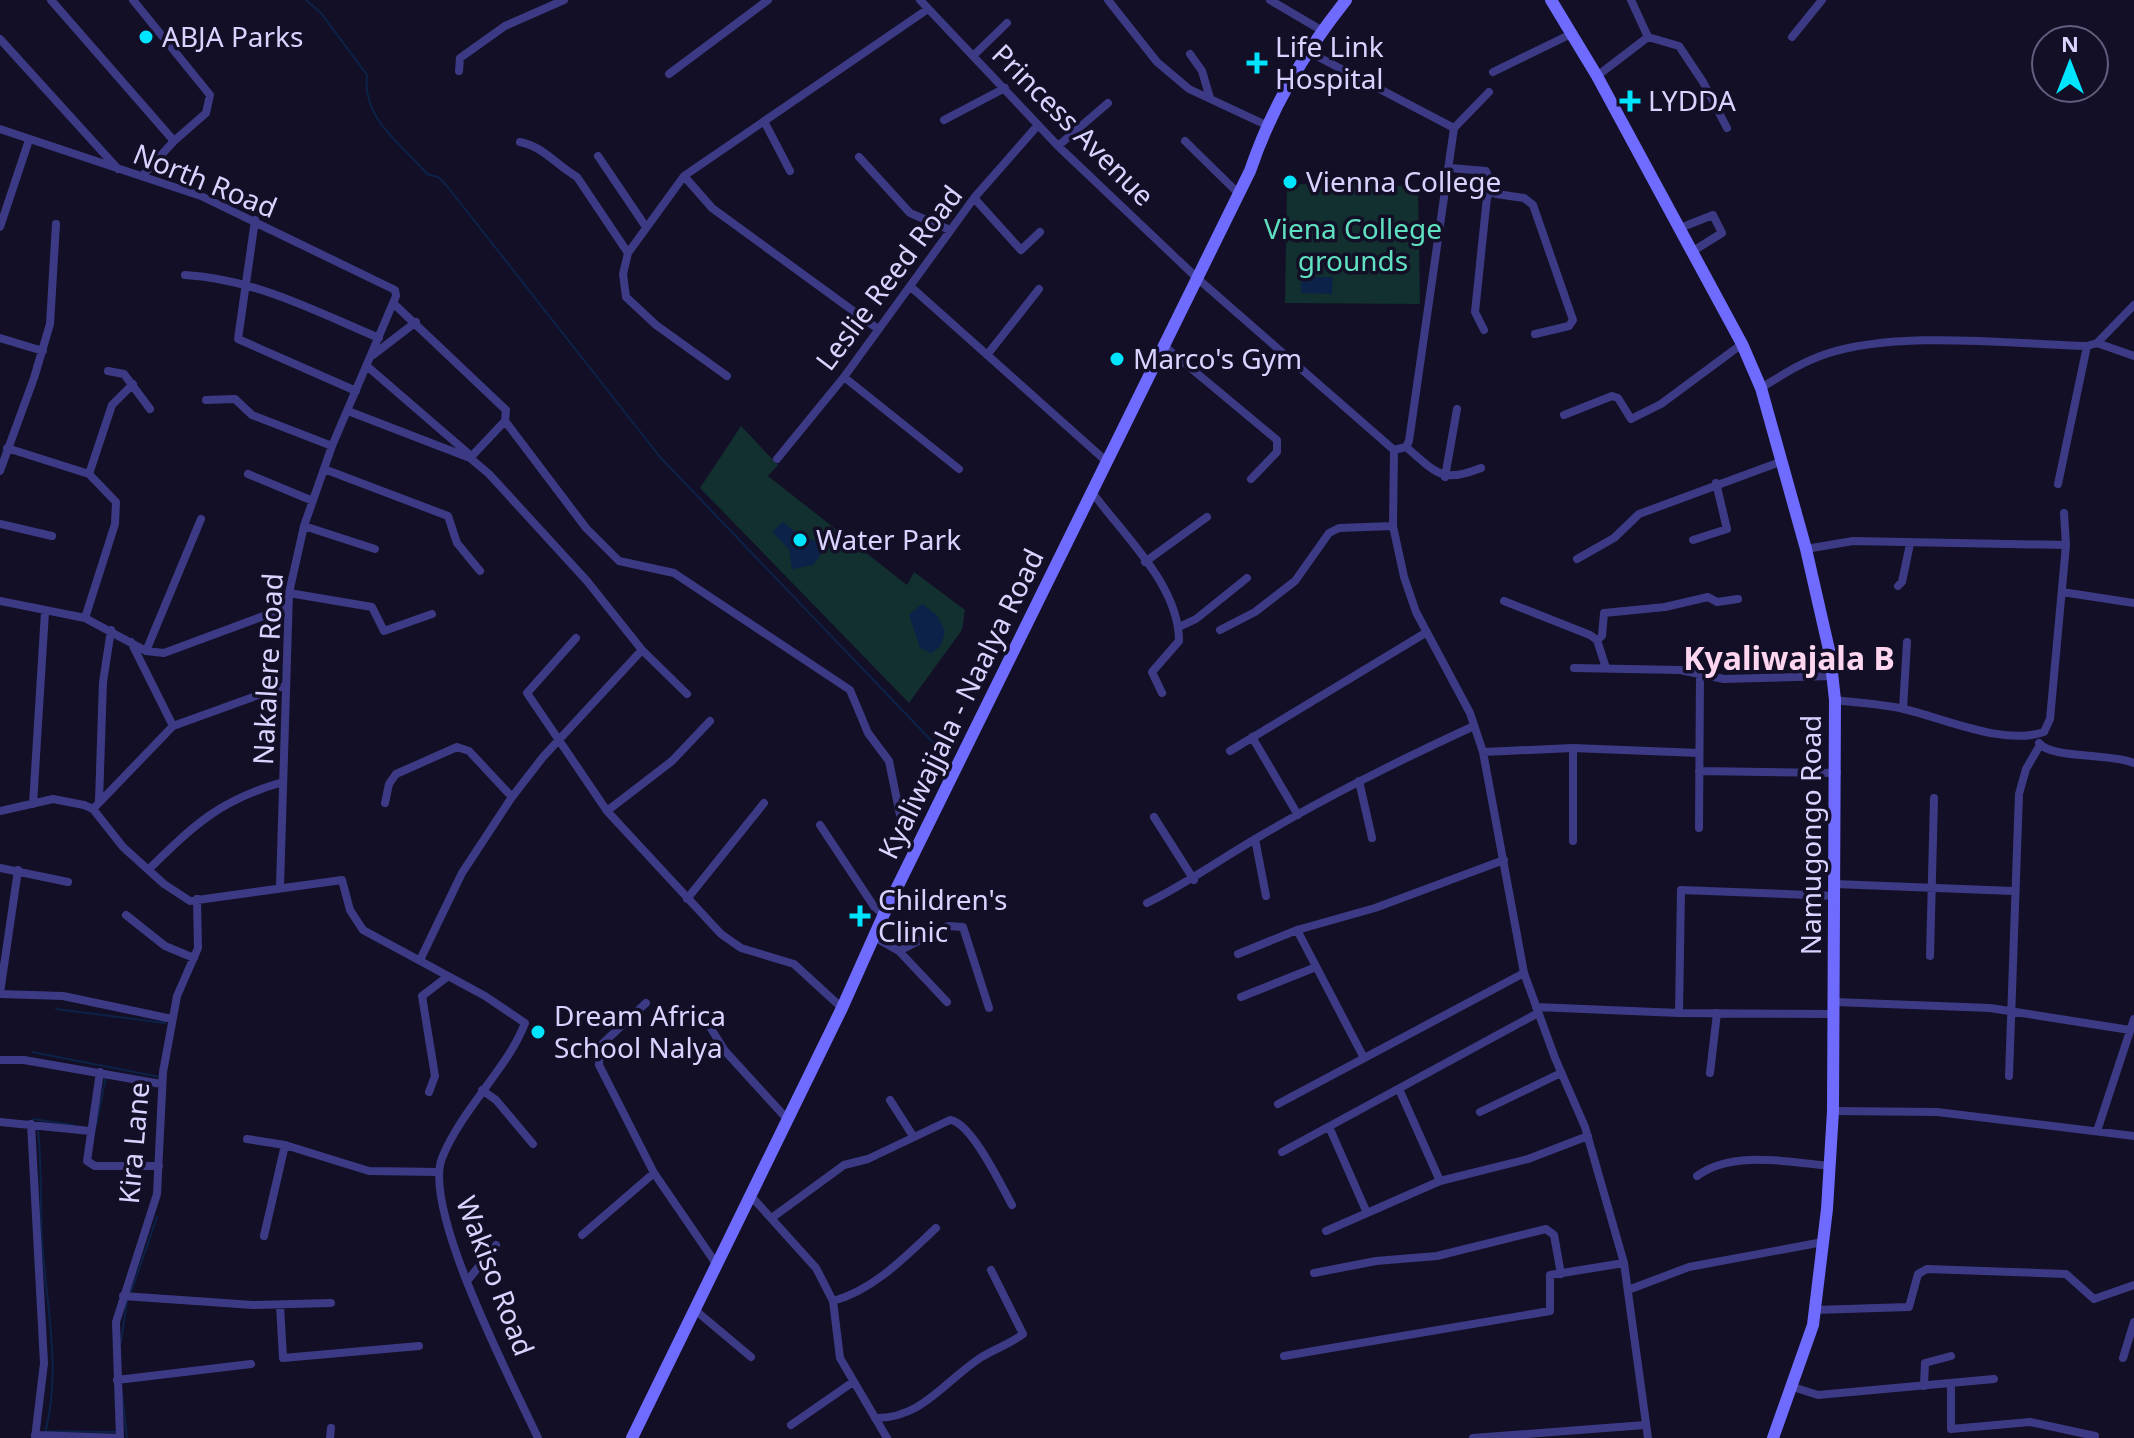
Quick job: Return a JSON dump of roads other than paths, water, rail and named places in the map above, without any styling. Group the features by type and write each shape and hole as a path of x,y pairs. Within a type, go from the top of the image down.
{"main road":[{"name":"Kyaliwajjala - Naalya Road","path":"632,1438 842,1008 884,914 1197,278 1238,193 1266,125 1307,51 1346,0"},
{"name":"Namugongo Road","path":"1551,0 1597,76 1693,251 1742,344 1761,388 1806,549 1833,676 1837,773 1830,1166 1815,1310 1793,1387 1773,1438"}],"street":[{"path":"51,0 174,141"},
{"path":"133,0 210,95 206,113 174,141 142,176"},
{"path":"459,71 460,58 505,26 564,0"},
{"path":"669,74 768,0"},
{"name":"Princess Avenue","path":"920,0 1058,146 1197,278 1394,450"},
{"path":"1108,0 1157,62 1189,89 1266,125"},
{"path":"1270,0 1321,30"},
{"path":"1631,0 1648,37 1679,46 1703,82 1727,128"},
{"path":"1792,37 1822,0"},
{"path":"727,376 656,325 626,297 623,274 628,253 684,176 928,9"},
{"path":"974,55 1007,23"},
{"path":"1493,72 1571,34"},
{"path":"1597,76 1648,37"},
{"path":"0,39 118,169"},
{"path":"1307,51 1454,128"},
{"path":"1190,54 1202,71 1210,98"},
{"path":"944,120 1005,88"},
{"path":"1406,447 1454,128 1489,92"},
{"path":"1058,146 1108,103"},
{"path":"764,121 790,171"},
{"name":"Leslie Reed Road","path":"777,459 844,377 974,198 1038,125"},
{"name":"North Road","path":"0,129 142,176 255,220 390,284 395,290 393,303"},
{"path":"0,227 29,140"},
{"path":"1185,141 1238,193"},
{"path":"520,142 543,150 564,171 577,177 628,253"},
{"path":"598,156 646,227"},
{"path":"859,157 910,213 950,230"},
{"path":"1450,168 1486,171 1496,194 1524,198 1533,205 1571,314 1569,326 1535,334"},
{"path":"684,176 712,208 878,329"},
{"path":"1484,330 1475,312 1487,197 1494,189"},
{"path":"974,198 1021,250 1040,232"},
{"path":"1680,228 1713,215 1722,233 1693,251"},
{"path":"255,220 237,335 247,345 356,391"},
{"path":"0,471 50,324 56,224"},
{"path":"185,275 243,282 379,338"},
{"path":"911,287 1106,461"},
{"path":"987,355 1039,289"},
{"path":"393,303 506,410 505,421 471,457"},
{"name":"Nakalere Road","path":"280,886 289,593 304,526 332,446 393,303"},
{"path":"2058,484 2092,345 2134,305"},
{"path":"373,355 416,322"},
{"path":"0,338 43,351"},
{"path":"1761,388 1803,362 1854,348 1921,342 2092,345 2134,356"},
{"path":"1564,415 1612,396 1618,398 1631,419 1661,404 1742,344"},
{"path":"1163,345 1277,440 1277,452 1251,479"},
{"path":"368,367 489,474 587,581 642,650 687,694"},
{"path":"108,371 124,374 150,409"},
{"path":"844,377 959,469"},
{"path":"89,474 112,405 133,384"},
{"path":"206,400 235,399 252,415 332,446"},
{"path":"1445,477 1457,409"},
{"path":"348,411 471,457"},
{"path":"505,421 539,461 558,494 619,561 674,573 850,690 868,733 889,761 901,820 899,838 914,853"},
{"path":"1406,447 1394,450 1393,526 1404,577 1427,632 1474,726 1483,752 1524,973 1588,1136 1624,1263 1648,1438"},
{"path":"1406,447 1445,477 1458,477 1481,468"},
{"path":"7,448 89,474 111,494 117,509 85,618"},
{"path":"1577,559 1614,538 1639,514 1716,483 1783,461"},
{"path":"324,469 448,516 457,543 480,571"},
{"path":"248,474 313,501"},
{"path":"1693,540 1727,529 1716,483"},
{"path":"1092,492 1168,591 1179,627 1176,648 1152,672 1162,693"},
{"path":"1835,700 1903,709 1954,725 2035,735 2048,728 2066,545 2064,513"},
{"path":"1145,562 1207,517"},
{"path":"146,651 201,519"},
{"path":"0,524 52,536"},
{"path":"304,526 375,549"},
{"path":"1220,630 1255,612 1295,581 1329,533 1339,528 1393,526"},
{"path":"1806,549 1853,541 2066,545"},
{"path":"1898,586 1902,582 1910,544"},
{"path":"1179,627 1196,619 1247,578"},
{"path":"2062,592 2134,603"},
{"path":"289,593 372,607 384,631 432,614"},
{"path":"1597,640 1602,636 1604,613 1665,607 1708,597 1717,602 1738,599"},
{"path":"0,601 85,618 146,651 171,652 288,607"},
{"path":"1504,601 1597,640 1606,668"},
{"path":"33,804 45,612"},
{"path":"99,801 103,682 111,630"},
{"path":"1230,751 1427,632"},
{"path":"576,638 527,693 607,811 687,899 732,943 794,964 842,1008"},
{"path":"131,642 173,726"},
{"path":"1903,709 1907,642"},
{"path":"420,960 462,873 512,797 559,740 642,650"},
{"path":"1574,668 1700,673 1724,679 1833,676"},
{"path":"1699,828 1700,673"},
{"path":"93,809 173,726 286,685"},
{"path":"607,811 672,761 710,721"},
{"path":"1147,903 1194,880 1255,839 1359,781 1474,726"},
{"path":"2035,735 2040,745 2051,752 2112,756 2134,763"},
{"path":"1252,737 1298,815"},
{"path":"2009,1076 2013,891 2021,782 2040,745"},
{"path":"385,803 389,784 396,774 457,747 469,751 512,797"},
{"path":"1483,752 1573,748 1699,753"},
{"path":"1573,748 1573,841"},
{"path":"1699,771 1837,773"},
{"path":"1359,781 1372,838"},
{"path":"149,869 232,798 283,782"},
{"path":"1930,956 1934,798"},
{"path":"0,811 62,799 93,809 123,847 180,896 197,899 280,886"},
{"path":"687,899 764,803"},
{"path":"1154,817 1194,880"},
{"path":"820,825 875,908 884,914"},
{"path":"1255,839 1266,896"},
{"path":"1238,954 1297,930 1375,908 1504,860"},
{"path":"0,868 68,882"},
{"path":"18,870 0,993 63,996 172,1019"},
{"name":"Wakiso Road","path":"280,886 342,880 350,910 363,930 485,996 525,1023 443,1158 439,1193 450,1234 468,1280 538,1438"},
{"path":"1679,1013 1681,890 1931,888 2013,891"},
{"name":"Kira Lane","path":"120,1438 120,1379 114,1334 155,1203 161,1084 172,1019 185,974 198,948 197,899"},
{"path":"126,915 165,946 194,958"},
{"path":"899,951 948,926 963,927 989,1008"},
{"path":"1297,930 1364,1058"},
{"path":"874,937 899,951 947,1002"},
{"path":"1241,997 1316,967"},
{"path":"1278,1104 1524,973"},
{"path":"429,1092 435,1076 422,996 447,977"},
{"path":"646,1003 600,1046 597,1056 606,1084 654,1173 717,1266"},
{"path":"1282,1152 1330,1129 1537,1010 1679,1013 1835,1008 2011,1011 2130,1030"},
{"path":"1710,1073 1717,1013"},
{"path":"2097,1131 2134,1019"},
{"path":"710,1027 725,1051 788,1120"},
{"path":"0,1060 24,1060 161,1084"},
{"path":"100,1072 87,1161 91,1165 159,1166"},
{"path":"1480,1112 1561,1073"},
{"path":"1399,1089 1440,1181"},
{"path":"482,1090 496,1100 533,1144"},
{"path":"890,1100 913,1136"},
{"path":"1833,1111 1937,1112 2134,1136"},
{"path":"773,1217 844,1165 868,1159 950,1120 957,1121 969,1133 1012,1205"},
{"path":"0,1122 90,1131"},
{"path":"31,1124 44,1363 39,1436 120,1438"},
{"path":"1330,1129 1367,1213"},
{"path":"1326,1231 1440,1181 1528,1159 1588,1136"},
{"path":"247,1139 285,1145 369,1171 439,1172"},
{"path":"264,1236 285,1145"},
{"path":"1697,1176 1712,1164 1734,1162 1830,1166"},
{"path":"582,1235 654,1173"},
{"path":"751,1196 816,1268 833,1301 840,1358 887,1438"},
{"path":"833,1301 849,1297 885,1274 936,1228"},
{"path":"1314,1273 1376,1261 1437,1256 1546,1229 1554,1235 1561,1274"},
{"path":"1628,1290 1689,1267 1823,1242"},
{"path":"468,1280 496,1245"},
{"path":"1284,1356 1550,1311 1550,1275 1624,1263"},
{"path":"1815,1310 1909,1307 1918,1274 1927,1269 2066,1274 2094,1299 2134,1285"},
{"path":"875,1418 895,1418 917,1409 968,1367 1023,1334 991,1270"},
{"path":"127,1296 280,1305 331,1303"},
{"path":"280,1305 283,1358 419,1346"},
{"path":"695,1310 751,1357"},
{"path":"2123,1358 2134,1322"},
{"path":"1924,1386 1925,1363 1951,1356"},
{"path":"120,1379 251,1364"},
{"path":"1793,1387 1818,1395 1994,1379"},
{"path":"791,1425 853,1382"},
{"path":"1951,1383 1951,1429 2030,1422 2095,1436"},
{"path":"1473,1438 1645,1425"}],"water":[{"path":"1301,277 1333,277 1332,294 1301,293"},
{"path":"783,522 801,537 821,542 822,553 813,565 792,569 789,549 772,532"},
{"path":"922,604 937,615 945,631 941,646 931,653 920,648 909,615"}],"waterway":[{"path":"306,0 321,13 367,75 371,105 385,130 427,174 438,177 447,186 660,457 948,758"},
{"path":"56,1009 165,1023"},
{"path":"32,1052 160,1077"},
{"path":"96,1126 106,1077"},
{"path":"33,1119 73,1125"},
{"path":"38,1129 42,1241 53,1362 45,1433"},
{"path":"131,1292 157,1217"},
{"path":"121,1342 127,1301"},
{"path":"122,1392 127,1438"},
{"path":"45,1431 115,1432"}],"place":[{"name":"ABJA Parks","path":"146,37"},
{"name":"Life Link Hospital","path":"1257,63"},
{"name":"LYDDA","path":"1630,101"},
{"name":"Vienna College","path":"1290,182"},
{"name":"Marco's Gym","path":"1117,359"},
{"name":"Water Park","path":"800,540"},
{"name":"Children's Clinic","path":"860,916"},
{"name":"Dream Africa School Nalya","path":"538,1032"}],"district":[{"name":"Kyaliwajala B","path":"1789,659"}],"park label":[{"name":"Viena College grounds","path":"1353,245"}]}
